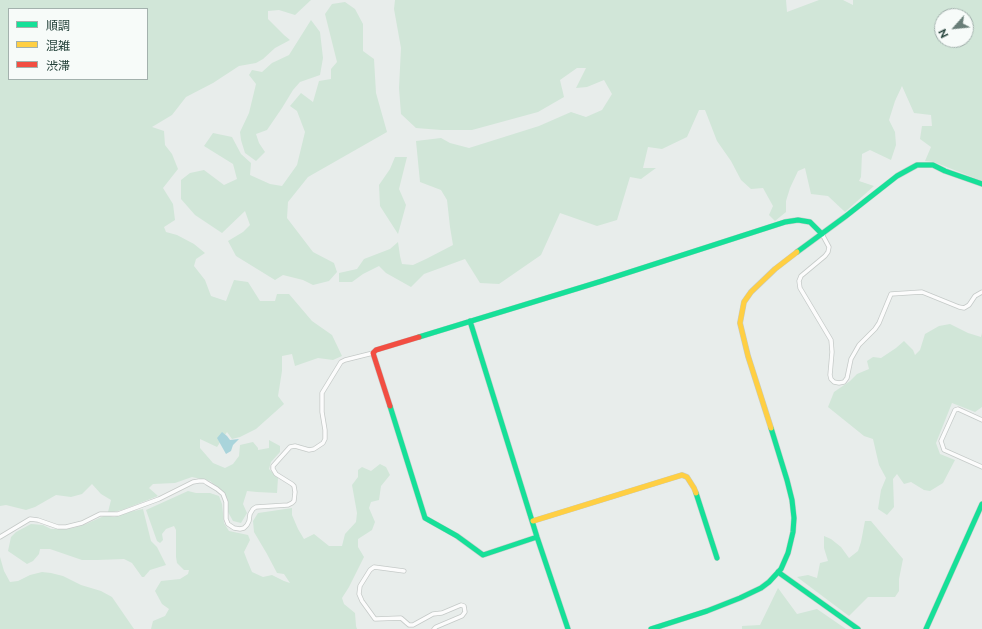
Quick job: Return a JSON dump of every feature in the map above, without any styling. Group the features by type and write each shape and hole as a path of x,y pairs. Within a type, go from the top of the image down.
{"street":[{"path":"651,629 707,611 761,588 781,569 788,553 793,532 794,518 792,500 748,356 740,323 744,302 751,292 775,269 897,176 917,165 933,165 945,171 982,184"},
{"path":"0,536 30,519 38,520 58,527 66,527 82,523 100,514 118,514 159,500 193,482 199,481 204,481 223,494 226,502 226,520 228,524 240,530 247,525 250,514 256,507 288,505 294,501 294,486 276,474 273,466 290,447 295,446 309,450 314,449 323,443 325,439 325,430 322,412 322,393 341,362 344,360 373,353 376,350 602,281 785,222 798,220 810,222 822,234 829,247 825,256 801,276 799,281 800,288 831,340 832,352 830,375 834,382 844,382 848,378 851,359 859,346 879,323 891,294 922,292 964,308 975,296 982,292"},
{"path":"470,321 532,521 568,629"},
{"path":"373,353 425,518 457,536 483,555 538,537"},
{"path":"982,420 958,409 955,410 941,441 944,450 982,467"},
{"path":"532,521 682,475 687,477 694,488 717,558"},
{"path":"926,629 982,504"},
{"path":"404,571 374,567 370,570 360,586 362,601 376,619 401,618 408,625 413,625 433,614 442,613 461,605 464,606 465,612 462,616 434,629"},
{"path":"778,572 858,629"}],"green space":[{"path":"0,0 311,0 295,15 279,10 268,11 268,19 290,40 275,48 256,63 239,66 213,83 186,97 172,115 152,127 164,131 165,145 172,154 178,169 163,188 173,204 175,220 164,227 166,232 177,235 194,244 205,253 196,259 194,266 205,280 211,296 226,301 234,280 248,282 260,301 275,301 277,294 289,294 312,321 332,335 342,356 333,360 318,358 295,366 292,354 282,356 282,371 278,396 284,404 256,429 240,437 232,439 227,432 217,447 200,439 200,448 213,463 225,468 233,464 239,456 240,445 253,442 258,450 269,448 269,440 280,446 280,452 271,462 269,469 278,478 277,493 247,491 243,504 247,513 241,523 233,521 228,512 228,500 223,492 210,481 192,477 175,483 153,484 149,488 158,496 113,512 108,512 111,500 101,494 92,484 82,494 71,497 56,495 35,507 26,510 6,505 0,506"},
{"path":"395,0 786,0 787,12 819,0 843,0 853,5 853,0 982,0 982,181 934,162 925,161 931,147 920,139 922,126 932,126 931,115 914,113 902,86 889,120 895,132 896,145 891,160 870,150 862,154 861,177 859,181 874,186 845,212 828,196 811,194 805,168 798,171 790,188 786,201 786,212 775,221 769,215 773,206 763,188 751,189 741,180 731,161 717,141 705,110 699,110 687,137 662,149 648,147 643,168 656,168 641,179 630,177 617,220 597,226 560,213 541,255 499,284 480,283 465,259 424,274 411,287 386,273 379,266 363,274 352,282 339,282 339,273 357,269 364,259 390,249 398,242 402,264 413,265 453,245 447,200 441,190 420,182 416,141 441,138 450,143 469,148 539,126 571,112 586,117 602,110 612,94 604,80 587,87 576,88 586,68 577,68 560,80 564,97 538,112 472,130 416,128 401,114 399,88 401,48 394,9"},
{"path":"345,2 355,9 363,24 363,51 374,59 376,93 387,132 308,177 288,202 287,218 313,252 334,263 337,272 329,281 313,285 303,280 283,275 275,280 236,256 228,241 243,232 250,225 245,211 222,233 195,215 181,199 181,180 190,173 204,170 224,185 237,179 233,164 204,146 213,133 232,137 241,154 251,163 250,175 270,184 282,186 297,165 305,132 297,111 290,106 301,93 313,102 319,81 331,79 331,69 337,62 325,14 332,4"},
{"path":"311,20 320,32 323,58 320,75 300,82 293,90 267,130 256,134 259,143 265,152 256,161 245,153 240,132 249,113 256,84 249,75 252,70 262,72 272,63 289,55"},
{"path":"395,157 407,157 399,189 406,205 398,234 380,206 379,185 390,169"},
{"path":"950,324 968,333 981,337 982,333 982,407 975,412 952,403 936,443 940,454 955,460 943,483 930,491 924,490 911,482 904,484 897,474 893,479 894,507 887,515 878,509 881,490 886,478 879,465 873,439 864,436 828,407 834,392 857,374 869,369 867,361 873,357 881,358 904,341 913,350 915,355 920,350 925,334 939,326"},
{"path":"380,464 386,467 390,475 381,486 379,500 371,502 369,508 375,522 372,530 358,539 358,547 364,557 342,598 344,604 355,613 357,629 151,629 153,621 165,616 169,609 162,604 155,591 161,581 180,579 188,574 189,570 184,570 177,563 176,530 174,526 166,529 162,534 163,540 160,543 157,541 146,510 188,491 196,493 210,493 219,496 222,504 224,523 229,531 248,535 250,540 244,552 252,572 263,577 272,575 290,583 284,574 277,573 254,532 253,521 258,513 292,508 292,515 304,539 314,534 329,546 342,546 345,534 356,522 357,513 352,485 358,477 358,470 362,467 371,471"},
{"path":"143,509 151,541 157,547 166,565 150,570 144,577 142,577 132,563 124,559 82,560 50,549 40,549 39,554 33,561 27,564 8,551 11,537 16,532 31,524 43,525 51,529 66,529 86,524 106,515 114,517"},
{"path":"865,521 871,521 903,559 899,579 899,591 895,597 868,597 849,616 797,577 808,575 817,578 820,563 828,561 824,548 824,536 831,539 841,547 849,558 858,551"},
{"path":"0,557 4,571 10,582 18,581 30,575 42,572 63,576 81,585 101,591 112,597 134,629 0,629"},
{"path":"778,588 797,614 817,609 846,629 742,629 742,626 760,625"}],"water":[{"path":"222,432 230,440 239,439 233,445 231,451 226,454 217,438"}],"traffic: fast":[{"path":"797,252 897,176 917,165 933,165 945,171 982,184"},
{"path":"419,337 602,281 785,222 798,220 810,222 822,234"},
{"path":"470,321 537,537 568,629"},
{"path":"390,406 425,518 457,536 483,555 537,537"},
{"path":"651,629 707,611 740,598 761,588 781,569 788,553 793,532 794,518 792,500 787,480 771,428"},
{"path":"696,493 717,558"},
{"path":"926,629 982,504"},
{"path":"778,572 858,629"}],"traffic: slow":[{"path":"771,428 748,356 740,323 744,302 751,292 775,269 797,252"},
{"path":"533,521 682,475 687,477 696,493"}],"traffic: jam":[{"path":"390,406 373,353 376,350 419,337"}]}
